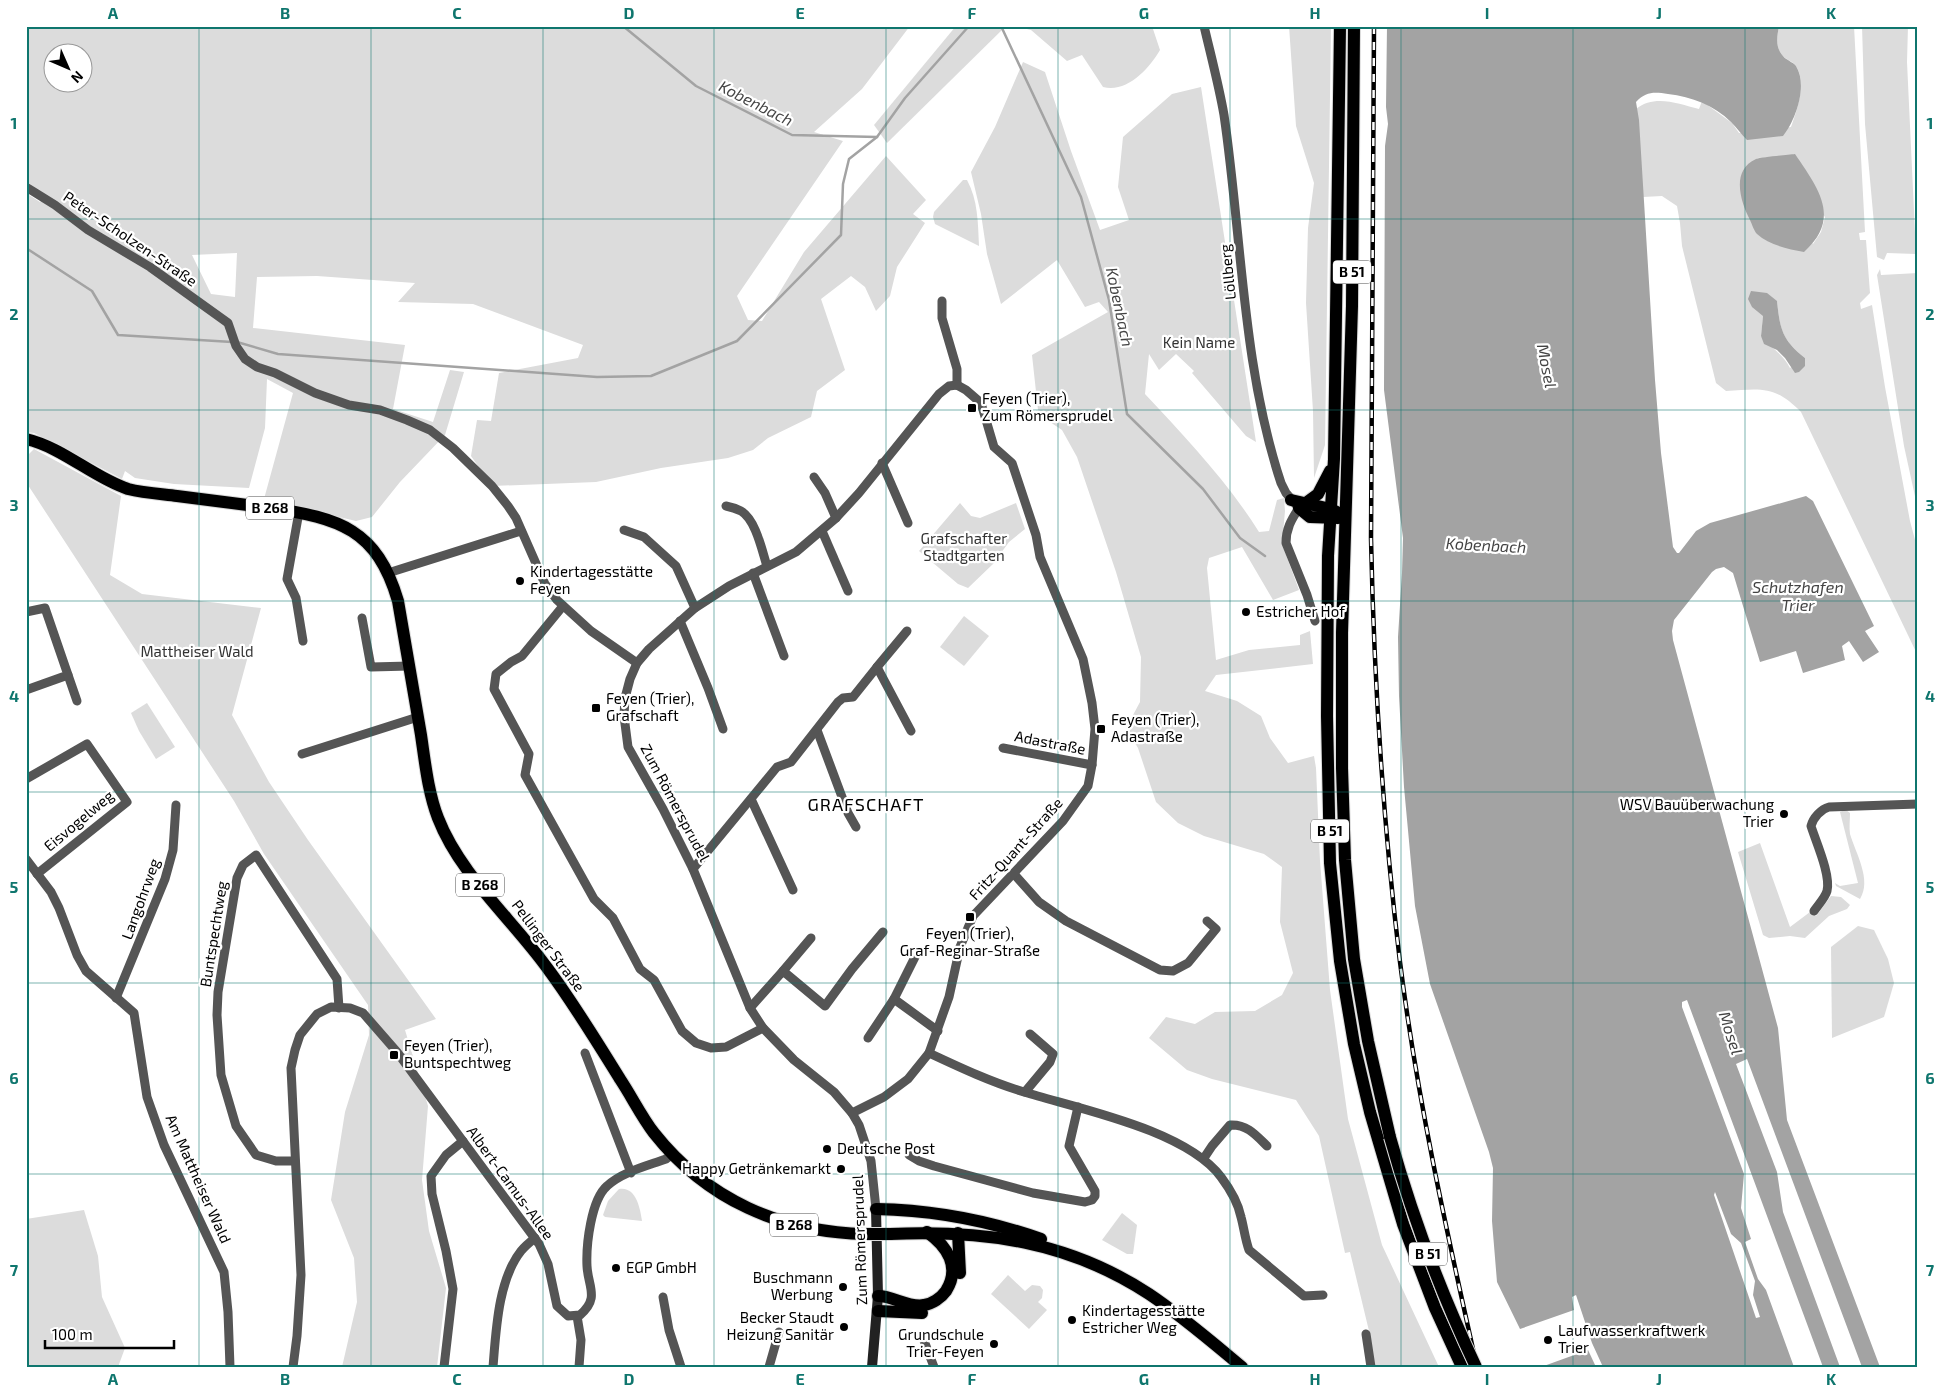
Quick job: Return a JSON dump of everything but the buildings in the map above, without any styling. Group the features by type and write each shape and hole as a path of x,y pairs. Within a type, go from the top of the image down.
{"main road":[{"name":"B 51","path":"1340,26 1334,459 1330,514 1327,716 1330,863 1340,961 1354,1044 1377,1140 1415,1258 1462,1367"},
{"name":"B 51","path":"1354,26 1352,306 1342,667 1344,860 1354,959 1368,1041 1390,1137 1422,1239 1476,1367"},
{"name":"Pellinger Straße","path":"26,439 46,445 103,477 129,489 298,512 326,518 350,530 369,545 388,573 398,601 428,778 438,818 466,868 548,968 617,1074 643,1118 672,1154"},
{"path":"1298,504 1322,489 1334,459"},
{"path":"1298,504 1345,518"},
{"path":"1298,504 1310,517 1330,514"},
{"name":"B 268","path":"672,1154 718,1193 766,1216 816,1230 865,1234 958,1233 1010,1239 1076,1257 1116,1275 1148,1294 1242,1367"},
{"path":"876,1209 935,1212 996,1224 1058,1244 1076,1257"},
{"path":"878,1296 885,1296 912,1306 924,1306 931,1304 944,1294 951,1283 953,1267 943,1246 927,1232"},
{"path":"878,1312 920,1313 938,1309 944,1305 957,1290 960,1280 958,1233"}],"street":[{"name":"Löllberg","path":"1204,26 1224,114 1245,308 1257,386 1281,483 1298,504"},
{"name":"Peter-Scholzen-Straße","path":"26,187 55,205 88,230 150,267 228,323 236,346 245,359 257,367 275,373 315,393 349,405 380,410 430,430 492,486 508,506 545,584 563,606 591,631 637,663"},
{"path":"942,301 942,318 957,369 957,385"},
{"name":"Zum Römersprudel","path":"872,1367 878,1312 876,1209 871,1161 858,1125 852,1112 834,1092 794,1060 763,1028 750,1008 693,870 663,809 628,747 624,716 625,698 637,663 649,649 695,608 729,586 796,552 822,531 836,518 939,394 949,386 957,385"},
{"name":"Fritz-Quant-Straße","path":"852,1112 884,1097 908,1079 929,1054 949,997 960,947 973,916 992,893 1014,874 1063,821 1088,786 1092,765 1095,729 1092,703 1082,659 1040,557 1036,535 1012,463 994,447 981,403 957,385"},
{"path":"882,463 908,524"},
{"path":"814,477 825,493 836,518"},
{"path":"1298,504 1289,524 1286,543 1307,595 1315,621"},
{"path":"726,506 742,512 747,517 756,531 767,566"},
{"path":"298,512 287,579 296,598 303,641"},
{"path":"1289,524 1300,517 1310,517"},
{"path":"624,530 644,538 676,566 695,608"},
{"path":"388,573 521,531"},
{"path":"822,531 848,591"},
{"path":"753,573 784,656"},
{"path":"563,606 522,656 496,674 494,688 529,754 525,766 525,775 594,899 613,918 640,969 654,980 682,1031 696,1043 710,1048 726,1047 763,1028"},
{"path":"26,612 44,608 77,701"},
{"path":"362,618 371,667 410,666"},
{"path":"680,621 723,729"},
{"path":"693,870 777,766 791,762 838,702 844,698 853,697 907,632"},
{"path":"877,667 911,731"},
{"path":"26,690 68,675"},
{"path":"302,754 418,717"},
{"path":"817,730 848,813 856,827"},
{"name":"Eisvogelweg","path":"26,779 87,744 127,802 37,874"},
{"name":"Adastraße","path":"1003,748 1092,765"},
{"path":"751,799 792,890"},
{"path":"1814,911 1827,888 1827,877 1811,826 1816,816 1829,807 1918,804"},
{"name":"Langohrweg","path":"116,998 165,879 173,850 176,805"},
{"name":"Buntspechtweg","path":"295,1161 276,1161 256,1154 236,1126 221,1075 217,1015 218,992 237,878 242,865 256,855 338,979 339,1008"},
{"name":"Am Mattheiser Wald","path":"26,859 51,892 86,972 134,1013 150,1105 164,1145 224,1272 228,1312 228,1365"},
{"path":"1014,874 1039,902 1066,921 1160,970 1173,971 1188,963 1216,929 1207,921"},
{"path":"783,971 825,1006 852,969 883,932"},
{"path":"750,1008 811,938"},
{"path":"868,1038 894,999 915,958"},
{"path":"894,999 938,1031"},
{"path":"293,1367 301,1275 291,1068 300,1035 317,1014 331,1008 339,1008"},
{"name":"Albert-Camus-Allee","path":"339,1008 350,1008 363,1014 397,1052 535,1238 548,1264 558,1306 565,1314 572,1317 578,1316"},
{"path":"1025,1092 1050,1062 1053,1054 1030,1034"},
{"path":"585,1053 631,1173"},
{"path":"929,1054 983,1078 1131,1123 1160,1135 1204,1158 1233,1195 1241,1216 1249,1250 1304,1296 1323,1295"},
{"path":"909,1155 934,1166 1033,1193 1089,1202 1095,1196 1095,1191 1069,1146 1078,1108"},
{"path":"1204,1158 1230,1125 1240,1124 1250,1130 1267,1146"},
{"path":"444,1367 453,1289 432,1194 431,1176 438,1163 463,1141"},
{"path":"579,1367 581,1340 578,1316 587,1308 592,1297 587,1263 594,1204 601,1191 616,1178 666,1159 672,1154"},
{"path":"493,1367 500,1305 512,1264 521,1250 535,1238"},
{"path":"663,1297 669,1330 681,1367"},
{"path":"769,1367 779,1332"},
{"path":"1366,1334 1371,1367"},
{"path":"923,1338 934,1367"}],"green space":[{"path":"26,26 910,26 862,89 814,132 843,141 737,296 748,320 762,321 804,252 886,156 926,200 913,214 925,223 897,267 890,296 876,311 865,287 851,276 821,299 845,370 817,391 811,417 768,438 753,450 728,458 661,468 596,482 492,486 471,456 477,420 491,421 499,373 578,358 583,345 473,304 398,302 415,283 317,276 257,277 253,328 405,345 393,409 433,422 450,370 464,372 445,435 400,482 372,517 356,521 264,499 293,393 267,379 265,428 249,488 174,484 135,478 125,471 122,479 34,433 26,432 26,193 40,202 45,196 26,181","holes":["237,253 235,297 211,294 192,255"]},
{"path":"956,26 1006,26 887,143 874,125"},
{"path":"1014,26 1152,26 1160,50 1150,65 1129,83 1112,88 1103,87 1082,55 1067,61 1031,30"},
{"path":"1289,26 1331,26 1325,445 1314,478 1313,411 1306,303 1308,228 1314,183 1296,126"},
{"path":"1779,26 1854,26 1865,232 1859,233 1860,240 1866,240 1870,293 1860,303 1861,309 1872,305 1910,521 1918,551 1918,656 1801,412 1792,403 1775,393 1758,390 1726,391 1716,383 1682,246 1677,206 1662,196 1643,197 1636,109 1643,104 1659,101 1699,109 1702,101 1732,123 1739,133 1791,127 1800,96 1801,80 1796,66 1780,53 1777,42","holes":["1774,157 1825,217 1821,232 1813,244 1757,158","1777,301 1779,320 1784,334 1791,346 1805,358 1790,368 1784,358 1761,336 1763,316"]},
{"path":"1862,26 1908,26 1907,62 1916,254 1887,253 1884,260 1877,257 1865,124"},
{"name":"Kein Name","path":"1023,62 1045,72 1100,230 1129,220 1118,187 1123,137 1172,94 1201,87 1256,442 1246,436 1192,373 1194,371 1176,354 1159,370 1149,354 1145,394 1220,478 1259,532 1269,531 1277,500 1284,498 1285,511 1282,544 1299,590 1273,600 1242,547 1209,558 1207,568 1216,660 1249,650 1300,645 1300,635 1310,631 1313,664 1216,675 1205,691 1237,701 1261,716 1270,738 1288,763 1314,756 1330,990 1348,1119 1382,1245 1439,1367 1374,1367 1369,1331 1350,1252 1345,1253 1319,1136 1296,1100 1212,1079 1187,1070 1149,1038 1166,1017 1195,1024 1215,1012 1255,1011 1282,995 1293,973 1280,922 1282,867 1264,854 1204,836 1178,823 1156,802 1138,748 1126,728 1140,702 1141,657 1116,572 1077,457 1062,430 1047,420 1039,419 1032,355 1108,312 1099,302 1085,307 1057,260 1001,304 987,254 981,214 971,172 995,127"},
{"path":"963,180 967,180 971,188 975,204 979,246 935,224 933,217 934,212"},
{"path":"1880,269 1881,275 1918,273 1918,510 1904,446 1877,275"},
{"name":"Mattheiser Wald","path":"34,449 121,496 110,575 142,594 261,608 232,715 269,782 308,840 436,1019 405,1030 428,1106 422,1180 429,1231 446,1288 437,1367 342,1367 357,1302 354,1258 331,1200 345,1112 369,1035 368,1005 264,854 234,801 26,482 26,457"},
{"name":"Grafschafter Stadtgarten","path":"960,503 971,516 980,518 1016,503 1025,529 1009,542 993,564 968,588 958,584 919,551"},
{"path":"964,616 989,636 964,666 940,647"},
{"path":"147,703 175,747 156,759 139,731 131,713"},
{"path":"1846,810 1850,813 1850,834 1864,875 1863,892 1860,899 1836,886 1835,883 1840,886 1858,883 1840,812"},
{"path":"1760,843 1790,927 1810,912 1816,916 1831,896 1841,897 1850,905 1847,909 1829,916 1805,938 1790,936 1769,938 1763,935 1738,852"},
{"path":"1858,926 1874,930 1888,959 1894,983 1884,1017 1832,1038 1831,947"},
{"path":"619,1189 625,1189 633,1194 638,1204 642,1221 605,1217 603,1215 608,1201"},
{"path":"84,1210 98,1256 102,1297 125,1348 118,1367 26,1367 26,1219"},
{"path":"1122,1213 1137,1225 1133,1254 1127,1254 1102,1240"},
{"path":"1008,1275 1025,1291 1032,1285 1040,1286 1043,1290 1042,1298 1038,1302 1047,1310 1029,1329 991,1294"}],"water":[{"path":"1387,26 1779,26 1777,38 1780,53 1796,66 1801,83 1801,92 1796,112 1783,136 1747,140 1731,122 1710,106 1686,97 1651,93 1643,96 1636,102 1639,120 1661,453 1673,547 1679,553 1696,531 1710,523 1806,496 1813,501 1874,626 1865,631 1879,652 1863,662 1849,641 1842,646 1845,660 1803,673 1796,651 1760,662 1733,573 1724,567 1712,572 1674,620 1672,631 1778,1028 1787,1120 1880,1367 1862,1367 1747,1059 1736,1064 1777,1172 1783,1212 1840,1367 1823,1367 1687,1000 1682,1002 1682,1007 1744,1174 1741,1208 1751,1239 1745,1242 1758,1279 1766,1290 1794,1367 1603,1367 1592,1343 1576,1295 1572,1297 1574,1310 1520,1329 1497,1282 1492,1221 1493,1168 1430,984 1415,906 1404,787 1399,696 1398,637 1403,538 1384,390 1385,146 1388,124 1386,107","holes":["1715,1192 1731,1234 1741,1243 1755,1281 1753,1295 1760,1317 1756,1318 1714,1195"]},
{"path":"1795,154 1818,191 1824,215 1822,227 1804,252 1773,244 1757,234 1743,204 1740,187 1740,178 1743,170 1756,159"},
{"path":"1751,291 1767,293 1777,301 1781,327 1791,345 1805,358 1805,366 1799,372 1795,373 1777,350 1764,344 1761,336 1763,316 1752,307 1748,299"},
{"path":"1588,1350 1596,1367 1541,1367"}],"waterway":[{"name":"Kobenbach","path":"623,26 696,86 792,135 877,137 905,98 969,26"},
{"name":"Kobenbach","path":"1001,26 1081,197 1109,300 1127,414 1203,489 1240,538 1265,556"},
{"path":"237,342 278,354 597,377 651,376 737,341 841,235 843,184 849,159 877,137"},
{"path":"26,248 92,291 118,335 232,342"}],"railway":[{"path":"1374,26 1371,539 1374,645 1384,804 1400,962 1415,1064 1444,1216 1477,1367"}],"place":[{"name":"Feyen (Trier), Zum Römersprudel","path":"972,408"},
{"name":"Kindertagesstätte Feyen","path":"520,581"},
{"name":"Estricher Hof","path":"1246,612"},
{"name":"Feyen (Trier), Grafschaft","path":"596,708"},
{"name":"Feyen (Trier), Adastraße","path":"1101,729"},
{"name":"WSV Bauüberwachung Trier","path":"1784,814"},
{"name":"Feyen (Trier), Graf-Reginar-Straße","path":"970,917"},
{"name":"Feyen (Trier), Buntspechtweg","path":"394,1055"},
{"name":"Deutsche Post","path":"827,1149"},
{"name":"Happy Getränkemarkt","path":"841,1169"},
{"name":"EGP GmbH","path":"616,1268"},
{"name":"Buschmann Werbung","path":"843,1287"},
{"name":"Kindertagesstätte Estricher Weg","path":"1072,1320"},
{"name":"Becker Staudt Heizung Sanitär","path":"844,1327"},
{"name":"Laufwasserkraftwerk Trier","path":"1548,1340"},
{"name":"Grundschule Trier-Feyen","path":"994,1344"}],"district":[{"name":"GRAFSCHAFT","path":"866,805"}],"water label":[{"name":"Mosel","path":"1547,366"},
{"name":"Schutzhafen Trier","path":"1798,596"},
{"name":"Mosel","path":"1731,1033"}]}
